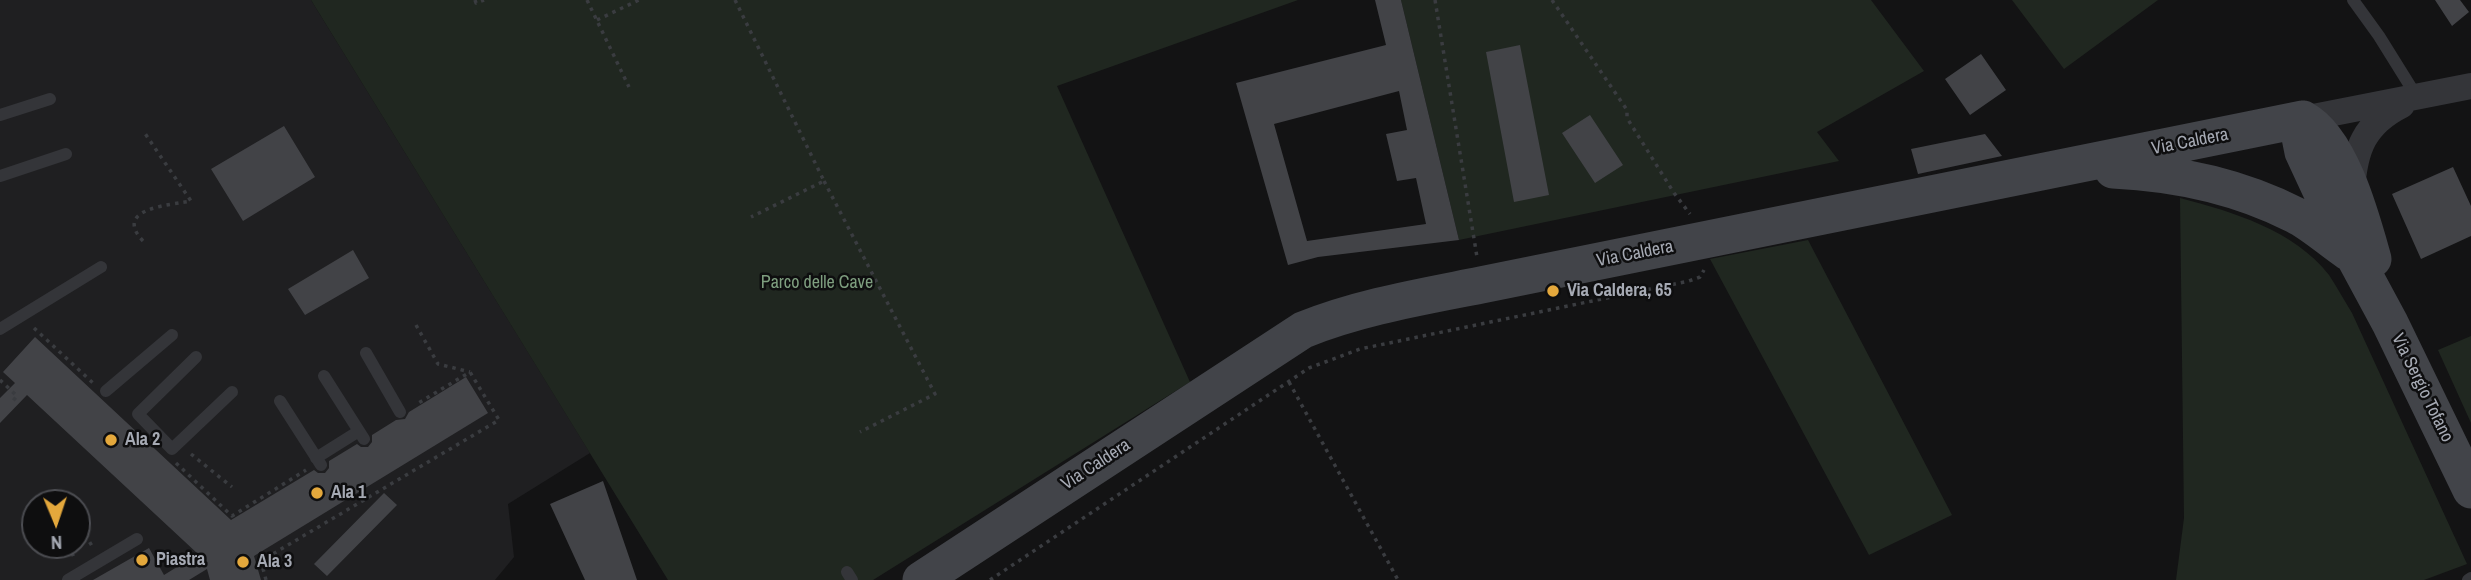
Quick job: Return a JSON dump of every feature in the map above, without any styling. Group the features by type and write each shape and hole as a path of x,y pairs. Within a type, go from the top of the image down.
{"street":[{"name":"Via Caldera","path":"920,580 1303,330 1352,312 2471,86"},
{"name":"Via Sergio Tofano","path":"2351,191 2354,165 2369,128 2384,114 2417,97"},
{"name":"Via Sergio Tofano","path":"2390,323 2351,191 2327,141 2319,130 2303,120 2299,132 2303,152 2471,490"},
{"name":"Via Sergio Tofano","path":"2064,167 2145,171 2222,186 2297,216 2354,257"}],"lane":[{"path":"2354,0 2417,97"},
{"path":"0,115 50,99"},
{"path":"0,176 66,154"},
{"path":"0,329 101,267"},
{"path":"106,391 172,335"},
{"path":"366,353 400,412"},
{"path":"196,357 133,418 171,450 232,392"},
{"path":"280,401 318,462 362,435 324,376"},
{"path":"68,580 137,539"}],"path":[{"path":"475,0 476,3 484,0"},
{"path":"587,0 629,87"},
{"path":"597,20 639,0"},
{"path":"735,0 824,181 935,394 860,432"},
{"path":"1435,0 1481,285"},
{"path":"1552,0 1627,110 1627,118 1693,219"},
{"path":"143,241 136,234 134,225 137,216 145,210 191,201 144,132"},
{"path":"751,217 824,181"},
{"path":"990,580 1310,368 1360,349 1689,281 1703,273 1705,260"},
{"path":"416,325 438,364 470,372"},
{"path":"0,380 18,396 12,402"},
{"path":"1289,382 1398,580"},
{"path":"171,450 232,487"}],"shaded area":[{"path":"0,0 311,0 590,453 508,504 514,557 495,580 0,580"}],"green space":[{"name":"Parco delle Cave","path":"311,0 1298,0 1057,86 1190,382 873,580 668,580"},
{"path":"1401,0 1871,0 1924,71 1817,132 1839,161 1459,240"},
{"path":"2012,0 2158,0 2064,69"},
{"path":"2180,198 2261,225 2298,246 2315,259 2329,275 2352,313 2467,564 2424,580 2176,580 2184,518"},
{"path":"1808,240 1952,515 1869,555 1710,259"},
{"path":"2471,336 2471,423 2438,350"}],"building":[{"path":"1375,0 1401,0 1459,240 1318,257 1288,265 1236,83 1386,45","holes":["1399,91 1407,130 1386,134 1397,181 1416,178 1426,224 1307,241 1274,124"]},
{"path":"2435,0 2460,0 2469,12 2452,26"},
{"path":"1520,45 1549,195 1514,202 1486,52"},
{"path":"1981,54 2006,90 1970,115 1945,79"},
{"path":"1590,115 1623,165 1595,183 1562,133"},
{"path":"284,126 315,177 243,221 211,169"},
{"path":"1985,134 2002,156 1918,174 1911,149"},
{"path":"2453,167 2471,206 2471,236 2421,259 2392,194"},
{"path":"353,250 369,278 305,315 288,289"},
{"path":"35,337 231,520 314,470 325,473 329,468 329,461 357,444 368,447 372,442 372,435 396,420 405,419 409,412 466,377 488,413 254,556 261,580 210,580 207,569 189,580 93,580 149,548 164,575 198,554 27,395 0,423 0,398 15,383 3,372"},
{"path":"603,481 637,580 585,580 550,504"},
{"path":"384,493 397,505 327,576 314,564"}],"place":[{"name":"Via Caldera, 65","path":"1553,291"},
{"name":"Ala 2","path":"111,440"},
{"name":"Ala 1","path":"317,493"},
{"name":"Piastra","path":"142,560"},
{"name":"Ala 3","path":"243,562"}]}
